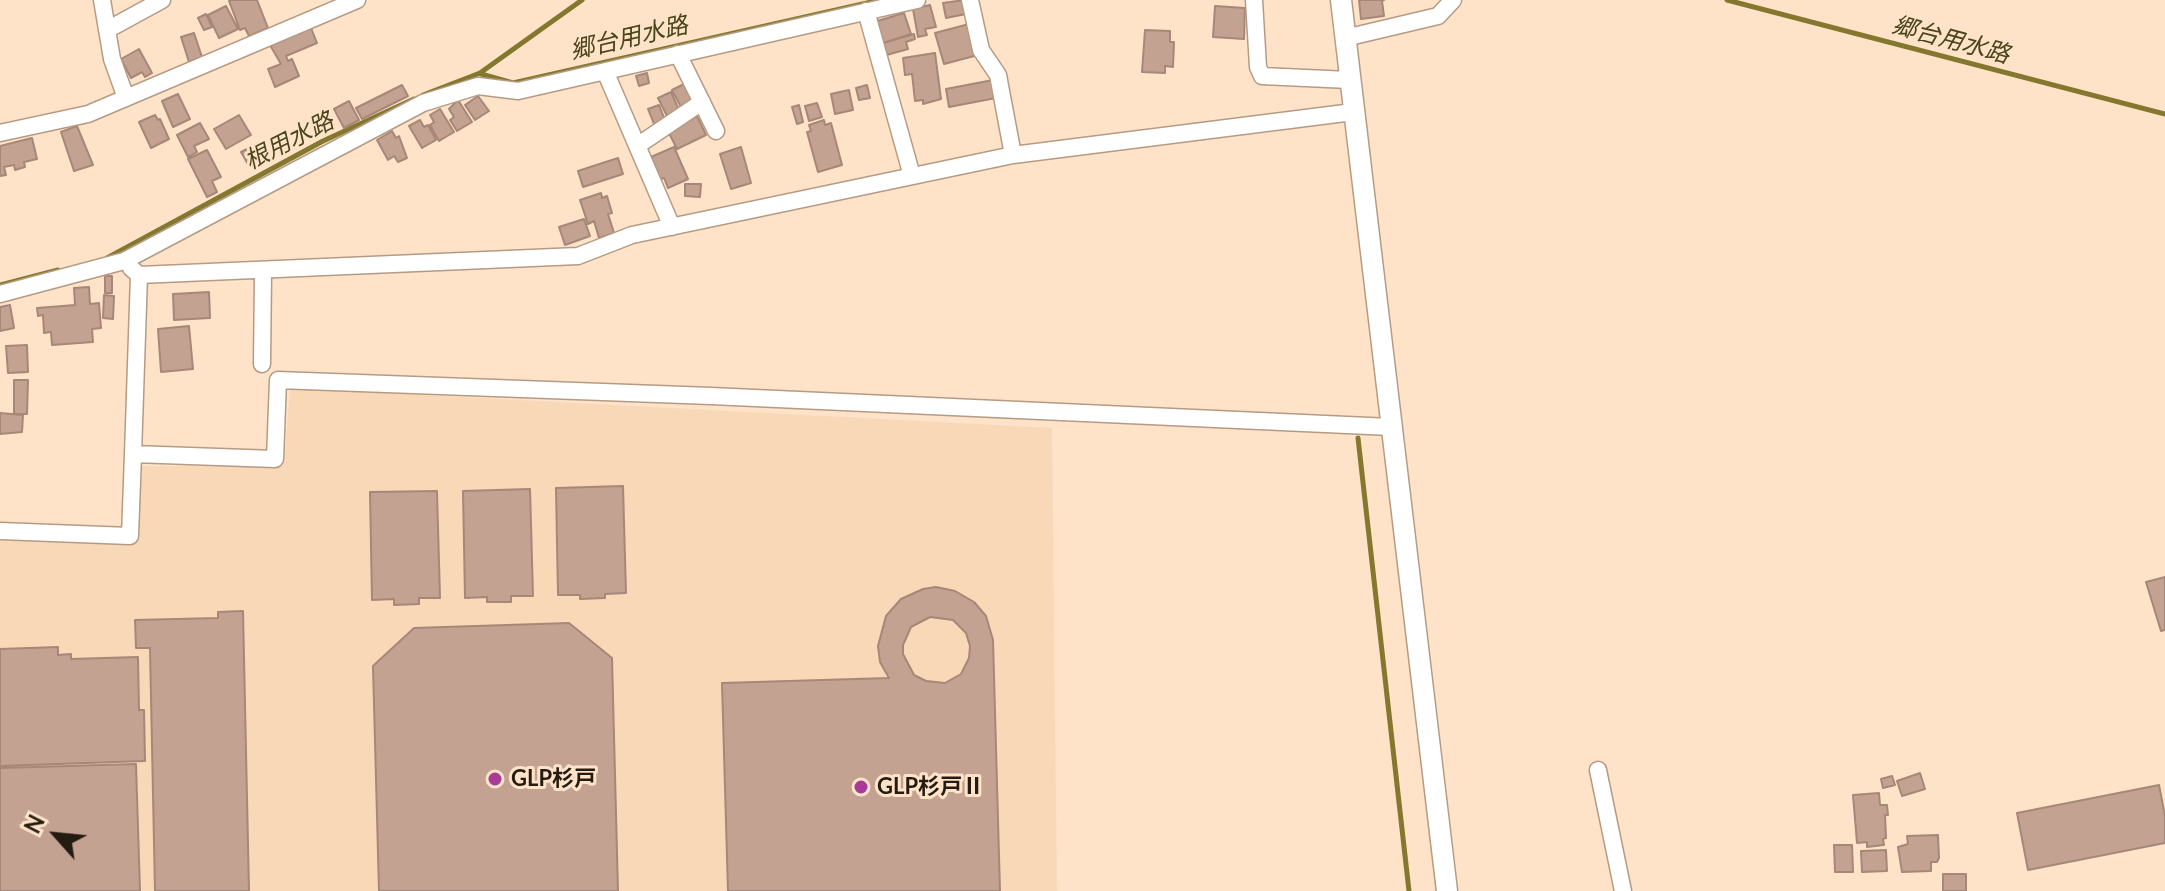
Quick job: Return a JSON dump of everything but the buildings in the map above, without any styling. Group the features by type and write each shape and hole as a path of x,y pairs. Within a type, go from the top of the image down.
{"street":[{"path":"102,0 112,59 126,98"},
{"path":"107,30 162,0"},
{"path":"0,133 88,114 357,0"},
{"path":"0,294 124,261 423,103 478,86 518,91 917,0"},
{"path":"970,0 981,50 998,75 1013,155"},
{"path":"1254,0 1258,67 1262,76 1349,80"},
{"path":"1341,0 1447,891"},
{"path":"1345,38 1438,16 1453,0"},
{"path":"866,11 912,176"},
{"path":"678,54 716,131"},
{"path":"605,71 672,227"},
{"path":"637,146 702,102"},
{"path":"124,261 139,275 578,256 632,235 1013,155 1353,112"},
{"path":"262,364 263,272"},
{"path":"0,531 130,536 139,275"},
{"path":"133,454 275,459 278,380 1391,427"},
{"path":"1598,770 1623,891"}],"shaded area":[{"path":"290,388 1052,428 1057,891 0,891 0,541 130,543 138,466 284,466"}],"waterway":[{"name":"根用水路","path":"423,95 480,73 582,0"},
{"name":"郷台用水路","path":"481,74 513,83 880,0"},
{"name":"郷台用水路","path":"1727,0 2165,114"},
{"name":"根用水路","path":"107,258 323,141 414,99"},
{"name":"根用水路","path":"0,285 58,270"},
{"path":"1358,438 1409,891"}],"place":[{"name":"GLP杉戸","path":"495,779"},
{"name":"GLP杉戸Ⅱ","path":"861,787"}]}
